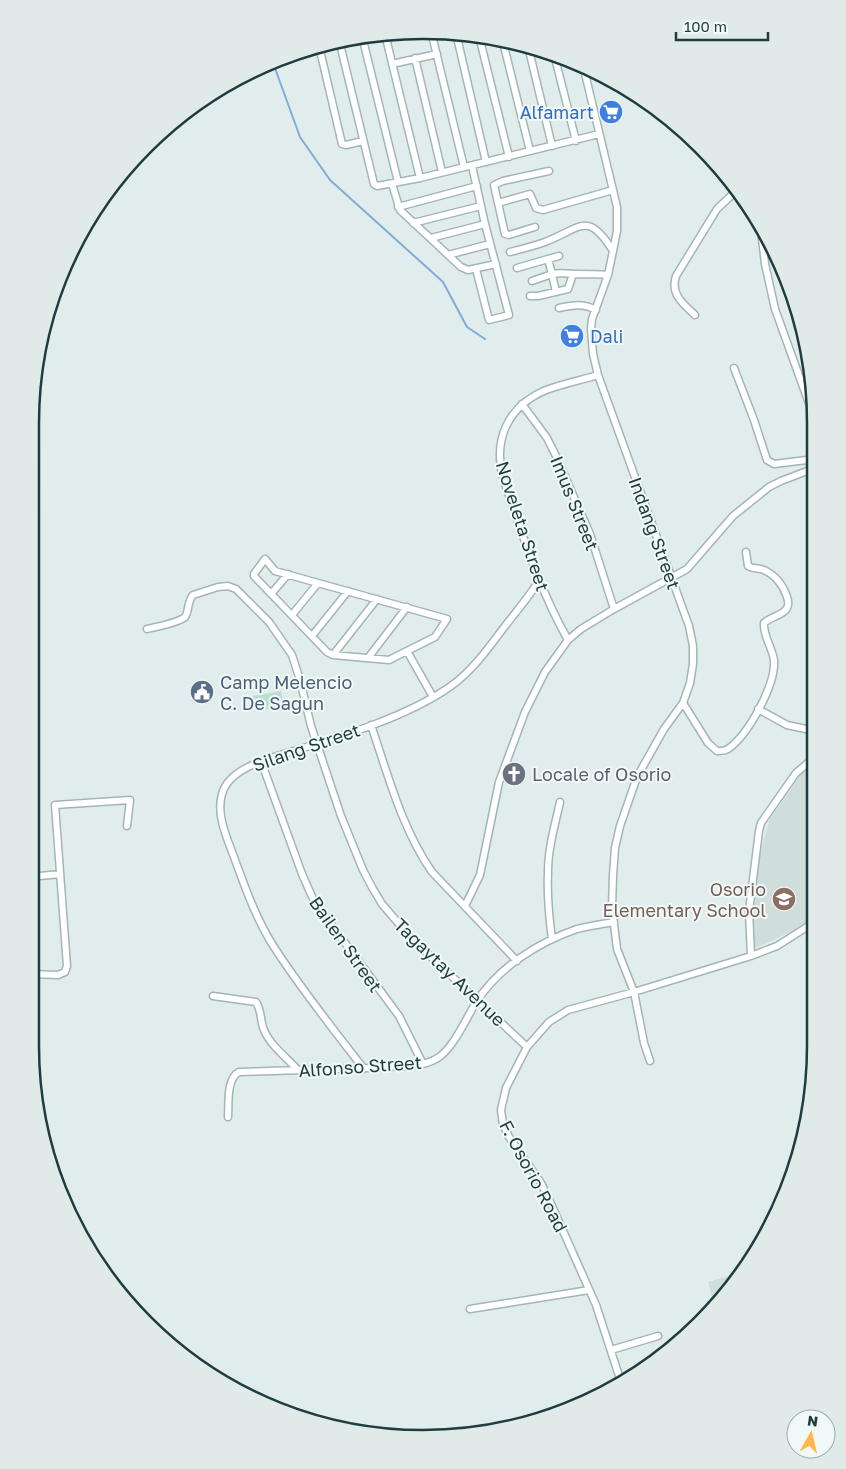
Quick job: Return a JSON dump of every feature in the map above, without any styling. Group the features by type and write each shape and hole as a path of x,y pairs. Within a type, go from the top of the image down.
{"street":[{"path":"433,39 464,167"},
{"path":"387,41 420,178"},
{"path":"458,41 486,162"},
{"path":"364,43 395,183 398,206 413,223 464,269 476,269 496,264"},
{"path":"481,43 509,157"},
{"path":"341,48 374,184 380,187 599,134"},
{"path":"504,48 530,151"},
{"path":"321,53 342,144 346,145 363,141"},
{"path":"392,64 437,54"},
{"path":"530,54 552,146"},
{"path":"415,58 442,172"},
{"path":"556,63 576,141"},
{"name":"Indang Street","path":"585,75 617,207 617,231 608,275 592,319 591,340 598,374 689,626 693,646 690,683 683,703 664,729 637,777 620,826 615,848 612,908 617,949 634,992 644,1043 650,1061"},
{"path":"472,166 509,314 490,320 476,269"},
{"path":"535,227 507,235 494,185 549,171"},
{"path":"398,206 477,186"},
{"path":"498,202 530,194 536,208 543,210 613,190"},
{"path":"695,315 681,302 676,294 674,283 676,276 717,209 732,195"},
{"path":"413,223 481,206"},
{"path":"431,238 485,224"},
{"path":"510,252 544,242 577,227 584,226 601,233 613,251"},
{"path":"762,243 775,309 806,394"},
{"path":"448,255 490,244"},
{"path":"516,268 559,256"},
{"path":"548,259 556,292"},
{"path":"532,281 565,272 608,275"},
{"path":"530,296 568,289 573,274"},
{"path":"559,308 579,304 596,310"},
{"path":"734,368 767,460 774,464 807,460"},
{"name":"Noveleta Street","path":"568,640 552,612 539,581 499,463 501,436 509,420 522,404 546,390 598,374"},
{"name":"Imus Street","path":"522,404 547,438 556,456 590,534 614,609"},
{"path":"465,906 480,875 499,782 524,712 545,672 568,640 581,629 614,609 689,567 733,516 769,488 781,481 807,471"},
{"path":"683,703 708,743 717,751 728,749 744,732 772,681 774,660 763,628 764,623 769,618 783,613 787,608 788,602 784,587 776,578 764,570 748,566 746,552"},
{"path":"265,559 275,571 288,574 318,583 448,619 435,637 389,660 333,655 327,652 254,576 265,559"},
{"path":"271,594 288,574"},
{"name":"Silang Street","path":"364,1068 323,1016 273,946 253,907 224,830 220,810 222,794 230,779 243,769 261,761 371,726 421,704 452,686 470,670 539,581"},
{"path":"292,615 318,583"},
{"name":"Tagaytay Avenue","path":"147,630 184,617 192,595 228,586 236,589 268,622 292,655 316,744 341,816 363,870 382,904 411,938 527,1047"},
{"path":"312,636 348,591"},
{"path":"333,655 376,599"},
{"path":"368,658 407,607"},
{"path":"407,651 433,697"},
{"path":"758,709 787,724 807,729"},
{"path":"371,726 411,839 432,872 516,961"},
{"name":"Bailen Street","path":"261,761 314,902 398,1016 423,1064"},
{"path":"751,956 749,911 757,839 761,822 796,773 807,764"},
{"path":"39,974 58,975 65,972 67,966 55,805 130,800 127,826"},
{"path":"552,939 548,907 548,871 550,847 560,802"},
{"path":"39,876 60,874"},
{"name":"Alfonso Street","path":"228,1117 231,1083 234,1075 239,1072 423,1064 442,1056 478,1000 492,982 516,961 552,939 579,929 614,922"},
{"name":"F. Osorio Road","path":"619,1376 596,1305 541,1183 509,1137 503,1124 501,1110 506,1088 527,1047 549,1022 568,1010 751,956 777,946 807,927"},
{"path":"213,996 256,1002 267,1037 298,1070"},
{"path":"470,1309 589,1290"},
{"path":"611,1350 658,1336"}],"shaded area":[{"name":"Osorio Elementary School","path":"807,768 807,924 751,950 752,882 770,819"},
{"path":"731,1275 713,1298 708,1282"}],"green space":[{"path":"281,691 284,706 255,711 252,696"}],"waterway":[{"path":"275,68 300,137 330,180 443,282 467,327 485,339"}],"place":[{"name":"Alfamart","path":"611,112"},
{"name":"Dali","path":"572,336"},
{"name":"Camp Melencio C. De Sagun","path":"202,692"},
{"name":"Locale of Osorio","path":"514,774"},
{"name":"Osorio Elementary School","path":"784,899"}]}
